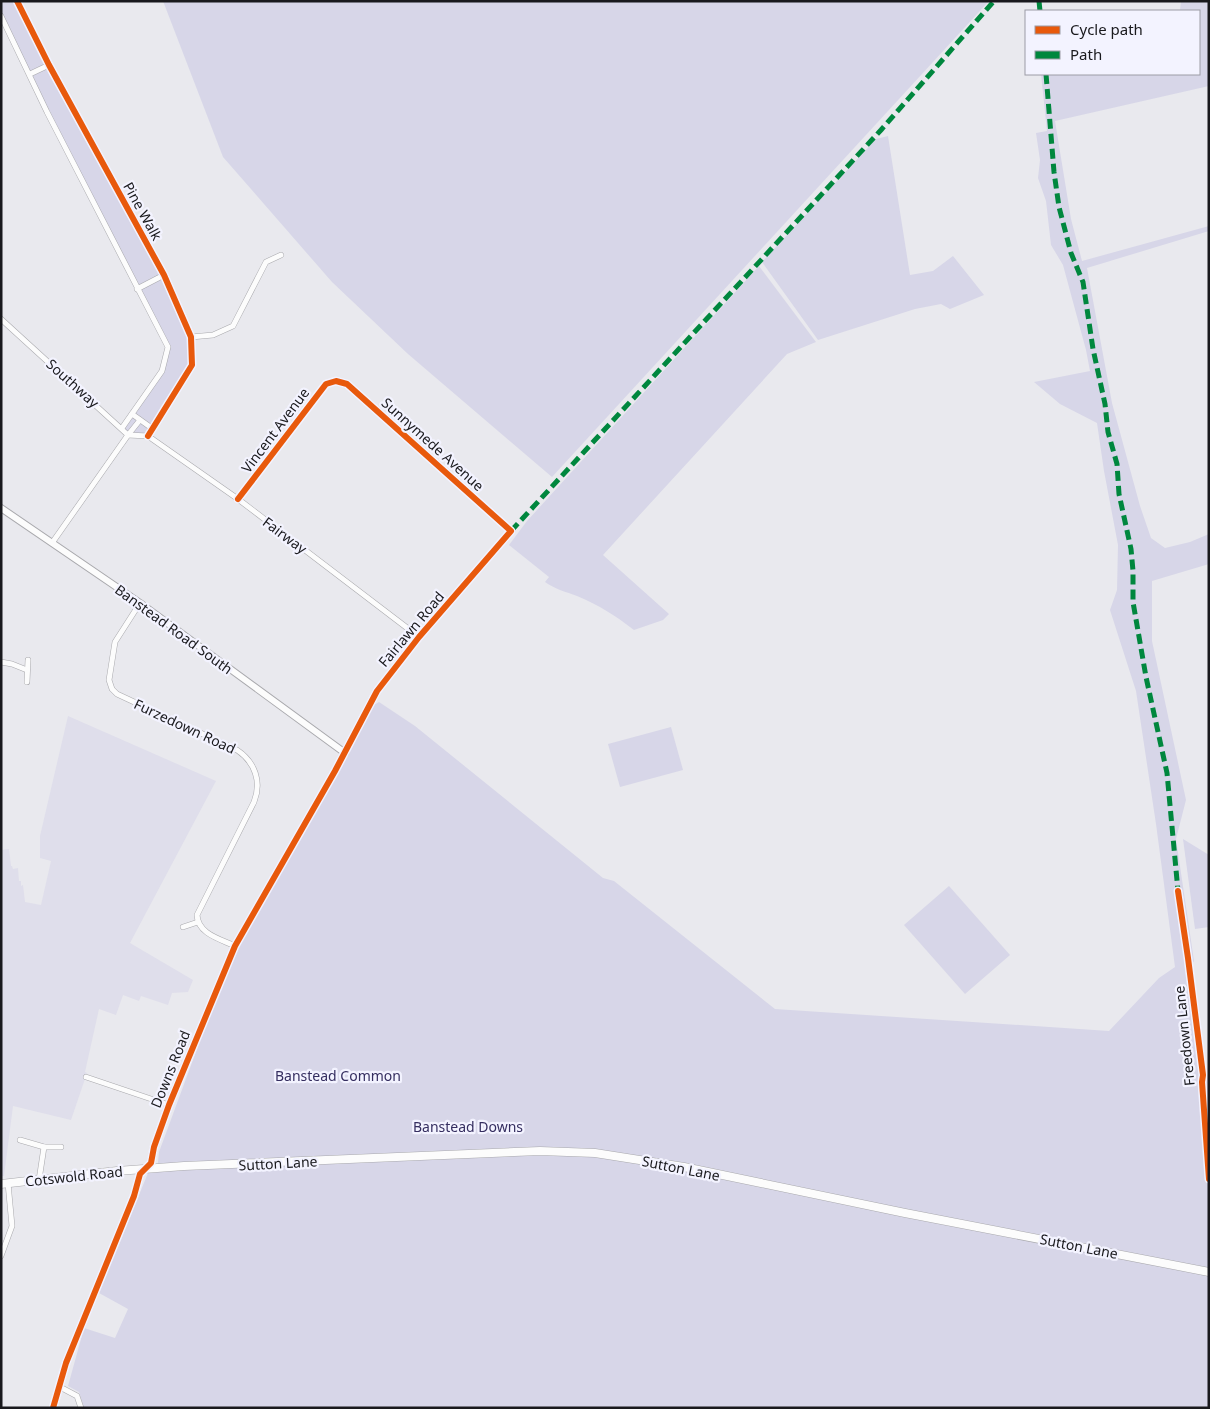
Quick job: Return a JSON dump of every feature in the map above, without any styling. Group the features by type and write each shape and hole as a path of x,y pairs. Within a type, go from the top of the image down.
{"main road":[{"name":"Sutton Lane","path":"146,1169 540,1151 595,1153 684,1167 905,1213 1209,1272"},
{"name":"Cotswold Road","path":"5,1184 146,1169"}],"street":[{"name":"Pine Walk","path":"17,1 49,65 164,275 191,337 192,365 148,436"},
{"path":"1,16 47,112 168,347 162,371 122,428"},
{"path":"30,74 49,65"},
{"path":"191,337 213,335 233,326 266,262 281,255"},
{"path":"137,290 164,275"},
{"name":"Southway","path":"1,320 128,435"},
{"name":"Vincent Avenue","path":"238,499 326,384 336,381"},
{"name":"Sunnymede Avenue","path":"336,381 347,384 511,531"},
{"path":"132,414 153,429"},
{"path":"52,543 140,420"},
{"path":"128,435 148,436"},
{"name":"Fairway","path":"148,436 238,499 419,637"},
{"name":"Banstead Road South","path":"1,508 140,603 345,753"},
{"name":"Fairlawn Road","path":"345,753 376,691 419,637 511,531"},
{"name":"Furzedown Road","path":"140,603 116,642 109,674 109,683 112,689 126,698 237,750 251,763 257,780 254,802 201,906 198,922"},
{"path":"27,682 28,660"},
{"path":"1,662 27,670"},
{"name":"Downs Road","path":"53,1408 66,1363 134,1196 140,1174 151,1163 154,1147 169,1105 235,946 345,753"},
{"name":"Freedown Lane","path":"1178,891 1203,1075 1209,1179"},
{"path":"183,927 198,922 204,930 235,946"},
{"path":"86,1078 169,1105"},
{"path":"20,1140 44,1147 60,1147"},
{"path":"39,1180 44,1147"},
{"path":"1,1256 12,1226 5,1184"},
{"path":"60,1387 77,1396 81,1408"}],"shaded area":[{"path":"68,716 216,781 130,943 193,980 188,992 172,993 168,1005 141,996 139,1001 123,995 116,1015 99,1009 85,1072 87,1073 71,1120 13,1106 4,1176 1,1176 1,850 9,849 11,866 13,869 18,868 19,881 21,881 21,886 23,885 25,902 41,905 51,861 40,858 40,836"}],"green space":[{"path":"1,1 17,1 164,275 191,337 192,365 148,436 128,435 122,428 162,371 168,347 1,16"},
{"path":"163,1 989,1 552,477 408,354 332,282 223,157"},
{"name":"Banstead Downs","path":"1181,1 1209,1 1209,86 1055,121 1071,219 1082,261 1209,226 1209,231 1087,268 1112,403 1140,506 1151,538 1165,548 1190,542 1209,534 1209,564 1152,581 1152,641 1186,800 1176,839 1194,961 1189,968 1202,1066 1209,1077 1209,1408 84,1408 79,1392 68,1386 84,1328 115,1338 128,1309 99,1293 148,1173 157,1172 159,1152 235,946 367,709 379,702 415,726 603,878 614,881 775,1009 1109,1031 1159,978 1175,967 1136,691 1110,610 1117,590 1118,545 1097,423 1060,404 1034,382 1090,371 1063,265 1051,245 1046,201 1038,178 1040,160 1036,133 1047,131 1041,75 1200,75 1200,10 1180,10"},
{"path":"888,136 910,275 933,271 953,256 984,295 950,309 941,304 915,309 818,340 762,262 876,139"},
{"path":"759,266 816,342 787,354 603,555 669,614 663,620 634,630 600,607 545,582 549,577 509,545 527,521"},
{"path":"671,727 683,770 620,787 608,744"},
{"path":"1183,839 1209,855 1209,927 1195,929"},
{"path":"949,886 1010,955 965,994 904,925"}],"marked path":[{"path":"511,531 881,130 994,1"},
{"path":"1039,1 1040,10"},
{"path":"1046,75 1054,172 1059,207 1071,253 1083,282 1093,349 1105,404 1108,432 1117,464 1119,494 1131,549 1133,602 1146,677 1167,773 1178,891"}],"cycle path":[{"path":"17,1 49,65 164,275 191,337 192,365 148,436"},
{"path":"53,1408 66,1363 134,1196 140,1174 151,1163 154,1147 169,1105 235,946 335,771 377,691 419,637 511,531 347,384 336,381 326,384 238,499"},
{"path":"1178,891 1203,1075 1209,1179"}],"park label":[{"name":"Banstead Common","path":"338,1075"}]}
